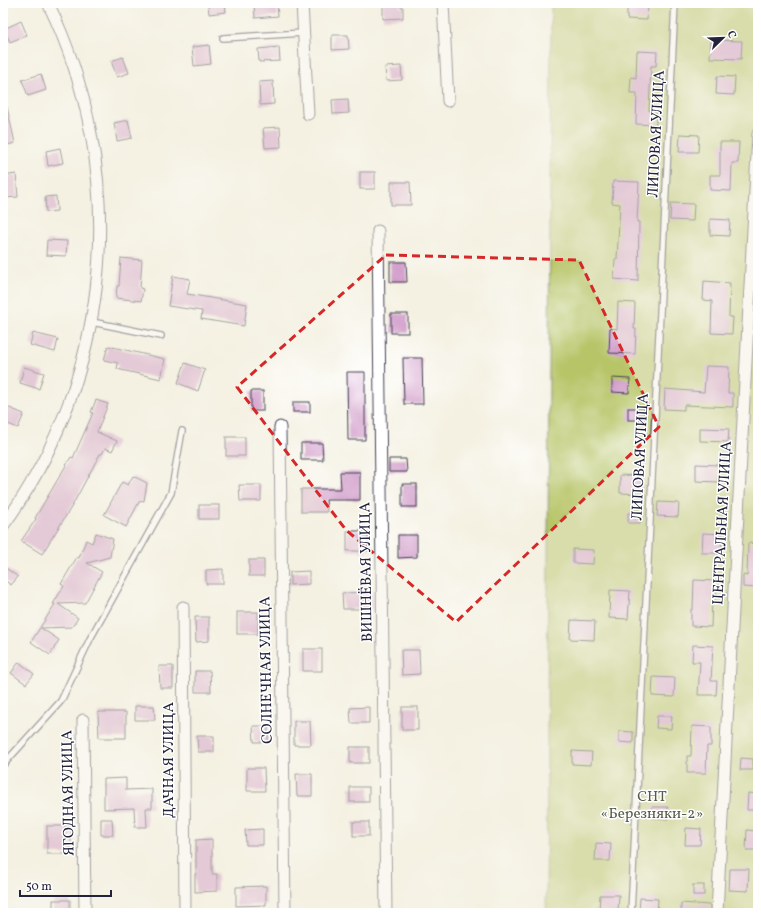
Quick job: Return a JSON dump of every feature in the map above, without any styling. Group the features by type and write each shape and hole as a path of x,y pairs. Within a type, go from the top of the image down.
{"street":[{"path":"3,526 17,507 42,464 63,418 80,371 92,322 98,273 100,222 97,172 90,123 77,74 60,27 48,3"},
{"path":"302,3 308,114"},
{"path":"443,3 448,101"},
{"name":"ЦЕНТРАЛЬНАЯ УЛИЦА","path":"717,913 758,134"},
{"name":"ВИШНЁВАЯ УЛИЦА","path":"378,231 386,913"},
{"name":"СОЛНЕЧНАЯ УЛИЦА","path":"280,427 285,913"},
{"name":"ДАЧНАЯ УЛИЦА","path":"183,607 185,913"},
{"name":"ЯГОДНАЯ УЛИЦА","path":"83,720 85,913"}],"lane":[{"name":"ЛИПОВАЯ УЛИЦА","path":"631,913 675,3"},
{"path":"223,38 303,33"},
{"path":"92,322 161,336"},
{"path":"3,765 61,701 90,639 171,493 182,431"}],"highlighted area":[{"path":"386,255 579,260 659,427 456,622 346,530 237,387"}],"green space":[{"name":"СНТ «Березняки-2»","path":"551,3 758,3 758,913 546,913"}],"building":[{"path":"208,3 225,3 226,12 209,14"},
{"path":"254,3 277,3 278,16 255,18"},
{"path":"383,3 400,3 400,7 403,7 403,18 383,19"},
{"path":"627,5 648,5 647,20 627,19"},
{"path":"21,21 27,35 10,42 4,29"},
{"path":"332,35 348,35 349,49 332,50"},
{"path":"711,40 742,41 741,59 710,58"},
{"path":"209,45 211,64 194,66 192,47"},
{"path":"279,47 280,61 259,62 258,49"},
{"path":"637,51 657,52 656,66 651,66 649,111 656,111 656,125 636,124 637,93 630,93 631,77 636,78"},
{"path":"123,57 129,73 117,77 111,61"},
{"path":"401,66 402,80 386,81 385,67"},
{"path":"41,74 46,90 28,96 22,80"},
{"path":"717,76 735,77 734,95 716,94"},
{"path":"273,81 274,104 260,105 259,82"},
{"path":"348,99 349,113 333,114 332,100"},
{"path":"7,107 15,143 3,146 3,108"},
{"path":"128,120 132,138 117,141 114,123"},
{"path":"280,127 281,147 265,148 263,128"},
{"path":"680,134 699,135 698,152 679,152"},
{"path":"720,142 739,142 738,163 732,163 731,191 710,190 710,175 720,175"},
{"path":"60,148 63,163 48,166 46,151"},
{"path":"360,172 375,172 375,189 360,189"},
{"path":"16,174 18,197 3,198 3,176"},
{"path":"613,181 639,182 637,222 639,222 638,281 614,279 615,259 617,259 620,204 612,203"},
{"path":"391,182 410,182 411,205 391,205"},
{"path":"56,196 57,211 46,212 45,197"},
{"path":"671,203 694,204 693,221 670,220"},
{"path":"710,219 730,220 729,236 710,235"},
{"path":"47,240 67,241 66,256 46,255"},
{"path":"121,258 142,260 140,288 143,289 141,301 116,298 117,286 119,286"},
{"path":"390,262 406,262 407,282 390,282"},
{"path":"173,276 190,279 187,294 247,304 244,326 201,319 202,311 168,306"},
{"path":"704,281 730,283 729,317 733,317 732,334 711,333 712,301 703,300"},
{"path":"618,302 635,303 635,354 609,353 610,328 617,329"},
{"path":"391,314 408,314 408,333 391,333"},
{"path":"33,333 58,339 55,352 30,345"},
{"path":"108,346 165,359 161,379 117,369 118,363 104,360"},
{"path":"403,358 422,358 423,404 404,404"},
{"path":"185,363 205,370 198,391 178,383"},
{"path":"706,366 729,367 728,393 733,393 733,407 684,405 684,410 664,409 665,389 704,392"},
{"path":"24,367 44,373 39,389 20,383"},
{"path":"347,372 365,372 365,440 348,440"},
{"path":"612,378 630,379 629,393 612,392"},
{"path":"251,391 263,391 263,411 251,411"},
{"path":"96,400 108,404 97,432 117,441 112,451 105,448 102,454 100,454 72,506 42,554 21,541 36,519 35,518 71,457 73,458 93,413 91,412"},
{"path":"293,402 310,402 310,412 293,412"},
{"path":"7,407 24,414 18,428 3,422 3,417"},
{"path":"628,408 644,408 644,420 628,420"},
{"path":"700,428 729,429 728,442 700,441"},
{"path":"226,437 245,437 245,456 226,456"},
{"path":"301,443 322,443 323,460 301,460"},
{"path":"389,459 406,459 407,472 389,472"},
{"path":"696,464 718,465 718,482 696,481"},
{"path":"340,472 360,472 360,500 326,500 327,512 301,512 301,489 341,489"},
{"path":"620,475 642,476 642,494 620,493"},
{"path":"133,476 147,483 144,501 139,502 126,527 104,515 122,482 128,485"},
{"path":"402,484 417,484 417,507 402,507"},
{"path":"239,485 261,485 261,501 240,501"},
{"path":"658,502 679,503 678,517 657,516"},
{"path":"199,505 219,505 219,519 199,519"},
{"path":"628,513 641,513 640,523 628,523"},
{"path":"347,531 368,531 368,551 347,551"},
{"path":"96,533 113,539 110,557 87,563 102,572 85,603 58,604 78,618 72,627 41,628 59,640 50,655 31,642 55,604 53,604 64,586 61,584 77,557 79,558 86,540 92,543"},
{"path":"703,533 722,534 721,553 702,553"},
{"path":"398,535 417,535 417,557 398,558"},
{"path":"748,543 758,544 757,588 743,587 743,575 747,576"},
{"path":"573,549 594,550 593,564 573,563"},
{"path":"249,560 264,560 264,576 249,576"},
{"path":"3,566 18,577 11,585 3,579"},
{"path":"223,569 223,584 206,584 206,570"},
{"path":"309,571 309,584 290,585 290,572"},
{"path":"694,580 717,581 716,599 712,598 711,627 691,626"},
{"path":"610,590 630,591 628,619 609,618"},
{"path":"372,592 372,609 343,609 342,593"},
{"path":"237,612 258,612 258,634 237,634"},
{"path":"195,617 209,617 209,641 196,642"},
{"path":"571,620 595,621 594,640 570,639"},
{"path":"693,645 713,646 711,681 717,681 716,695 698,695 700,662 692,662"},
{"path":"303,649 322,649 322,671 303,671"},
{"path":"401,650 419,650 420,674 402,675"},
{"path":"19,662 34,674 26,684 11,673"},
{"path":"159,666 173,666 173,688 160,688"},
{"path":"195,671 210,671 211,692 195,692"},
{"path":"653,677 675,678 674,697 652,696"},
{"path":"135,706 154,706 155,720 135,720"},
{"path":"369,707 369,723 351,723 350,708"},
{"path":"402,707 418,707 418,730 402,730"},
{"path":"98,712 126,712 126,738 99,738"},
{"path":"657,716 672,716 671,729 656,728"},
{"path":"294,721 310,721 311,745 294,745"},
{"path":"253,726 268,726 268,742 254,742"},
{"path":"692,726 711,727 711,746 707,746 706,773 687,773 687,756 691,756"},
{"path":"619,731 633,732 633,743 619,742"},
{"path":"197,736 214,736 214,752 198,752"},
{"path":"350,747 369,747 369,763 350,763"},
{"path":"572,751 592,752 591,765 572,764"},
{"path":"741,758 753,759 753,770 740,770"},
{"path":"247,768 264,768 265,791 247,791"},
{"path":"296,774 312,774 312,796 297,796"},
{"path":"126,778 126,790 152,789 152,808 146,808 147,827 135,827 134,808 104,809 104,779"},
{"path":"350,787 369,787 369,802 350,802"},
{"path":"748,793 758,794 758,810 747,810"},
{"path":"652,807 668,807 668,819 651,818"},
{"path":"101,819 112,819 113,835 101,835"},
{"path":"353,822 369,822 369,836 353,836"},
{"path":"47,826 71,826 71,854 47,854"},
{"path":"686,828 701,829 700,845 685,845"},
{"path":"263,829 263,845 246,845 245,830"},
{"path":"747,830 758,831 758,850 746,850"},
{"path":"212,839 212,874 217,874 217,891 195,892 196,840"},
{"path":"596,843 611,844 610,861 595,861"},
{"path":"730,869 749,869 748,891 729,890"},
{"path":"693,885 704,885 704,895 693,895"},
{"path":"266,886 266,905 236,906 236,887"},
{"path":"600,895 619,895 618,912 599,911"},
{"path":"640,898 658,899 657,913 639,913"},
{"path":"53,900 70,900 70,913 53,913"},
{"path":"681,903 710,905 710,913 681,913"}]}
